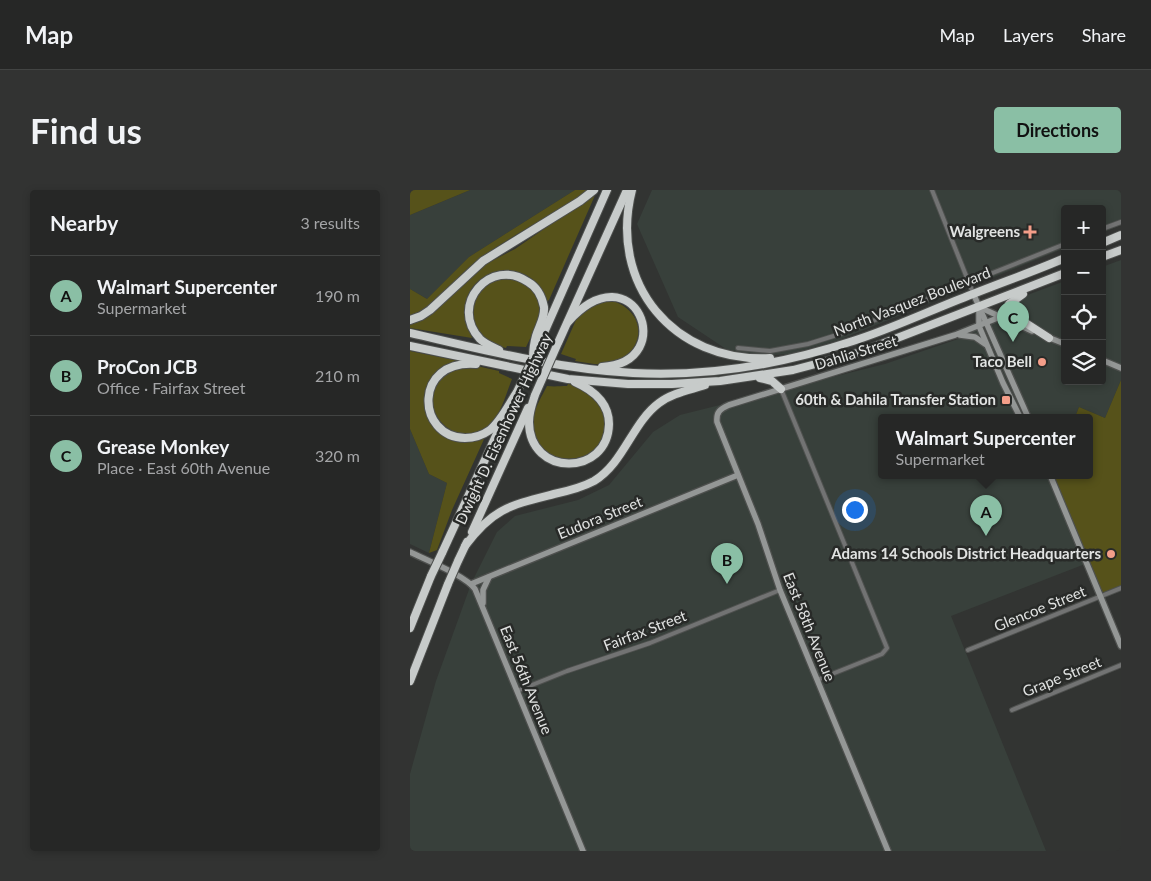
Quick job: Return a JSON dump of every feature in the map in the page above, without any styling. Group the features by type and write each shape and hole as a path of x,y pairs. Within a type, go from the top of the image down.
{"highway":[{"path":"410,320 430,310 482,262 594,190"},
{"name":"Dwight D. Eisenhower Highway","path":"410,628 431,576 533,359 538,338 607,190"},
{"name":"Dwight D. Eisenhower Highway","path":"410,681 458,561 627,190"},
{"path":"632,190 626,227 630,261 644,294 666,322 695,343 728,356 754,359 804,354"},
{"path":"1106,241 1121,235"},
{"path":"1106,256 1121,250"},
{"name":"North Vasquez Boulevard","path":"410,333 512,356 582,368 642,373 700,372 771,362 874,334 1061,260"},
{"path":"512,356 482,341 471,325 469,307 474,294 482,284 496,276 507,275 520,277 532,284 540,294 544,308 544,316 538,338"},
{"name":"North Vasquez Boulevard","path":"410,346 568,379 628,384 720,381 813,366 861,352 979,308 1061,275"},
{"path":"1039,284 1011,302 1009,310 1016,318 1049,338"},
{"path":"568,322 582,307 604,297 625,300 638,312 642,319 642,340 633,356 618,365 582,368"},
{"path":"502,366 464,364 452,366 444,371 435,379 429,390 428,402 433,418 440,428 451,436 476,437 488,432 494,426 517,392"},
{"path":"745,378 767,379 781,389"},
{"path":"535,395 529,423 531,434 538,449 551,460 559,463 574,464 586,460 598,451 606,441 609,416 606,407 596,394 568,379"},
{"path":"465,546 486,521 505,508 570,490 594,480 609,468 647,415 660,402 679,393 720,381"}],"street":[{"path":"932,190 973,294 1027,414"},
{"path":"1106,228 1121,222"},
{"path":"738,348 770,351 808,344 840,334 1061,246"},
{"path":"979,308 1061,342"},
{"path":"979,308 979,326 1018,414"},
{"name":"Dahlia Street","path":"719,410 729,405 955,335 1000,317"},
{"path":"955,335 976,337 987,346"},
{"path":"1106,362 1121,368"},
{"path":"781,389 886,644 885,651 816,680"},
{"name":"East 58th Avenue","path":"719,410 717,422 758,524 780,590 888,851"},
{"name":"Eudora Street","path":"472,584 738,475"},
{"path":"1052,479 1121,646"},
{"path":"410,552 413,556 472,584"},
{"path":"484,611 483,590 489,576"},
{"name":"East 56th Avenue","path":"472,584 477,592 583,851"},
{"name":"Glencoe Street","path":"968,650 1121,588"},
{"name":"Fairfax Street","path":"517,691 567,671 650,643 780,590"},
{"name":"Grape Street","path":"1012,710 1121,665"}],"shaded area":[{"path":"410,190 470,190 410,215"},
{"path":"470,190 575,190 469,257 427,299 410,289 410,215"},
{"path":"575,190 589,190 478,260 429,305 410,316 410,289 427,299 469,257"},
{"path":"652,190 1121,190 1121,225 1106,231 1106,205 1061,205 1061,250 839,340 789,354 756,356 726,349 678,317 637,224"},
{"path":"596,193 549,300 546,302 540,287 530,277 517,272 504,271 490,274 478,281 469,293 465,312 472,338 410,328 410,322 433,311 482,266 515,249"},
{"path":"1121,260 1121,380 1105,418 1079,407 1076,414 878,414 878,479 1052,479 1085,564 951,616 1046,851 410,851 410,774 436,681 471,584 497,532 515,516 578,500 609,485 653,432 680,415 885,364 964,337 1022,297 1061,282 1061,385 1106,385 1106,266"},
{"path":"514,277 534,293 539,300 540,308 536,325 526,347 507,346 506,348 492,344 481,336 474,325 472,311 477,293 493,279"},
{"path":"610,300 623,306 632,314 637,323 636,344 630,353 620,360 606,364 575,361 576,359 561,354 576,320 585,308"},
{"path":"410,351 459,361 443,367 437,372 431,378 425,393 426,411 439,431 485,437 452,510 437,550 429,553 447,483 429,474 410,429"},
{"path":"477,366 499,371 499,373 512,379 495,420 491,424 479,433 466,435 454,432 443,424 436,414 432,402 434,389 442,377 452,369"},
{"path":"1121,380 1121,588 1100,597 1052,479 1093,479 1093,414 1076,414 1079,407 1105,418"},
{"path":"568,384 584,389 598,400 603,410 606,430 600,445 588,454 572,459 557,457 543,450 534,437 533,418 547,386 567,386"},
{"path":"410,429 429,474 447,483 429,553 410,544"}],"place":[{"name":"Walgreens","path":"1030,232"},
{"name":"Grease Monkey","path":"1013,342"},
{"name":"Taco Bell","path":"1042,362"},
{"name":"60th & Dahila Transfer Station","path":"1006,400"},
{"name":"Walmart Supercenter","path":"986,536"},
{"name":"Adams 14 Schools District Headquarters","path":"1111,554"},
{"name":"ProCon JCB","path":"727,584"}]}
